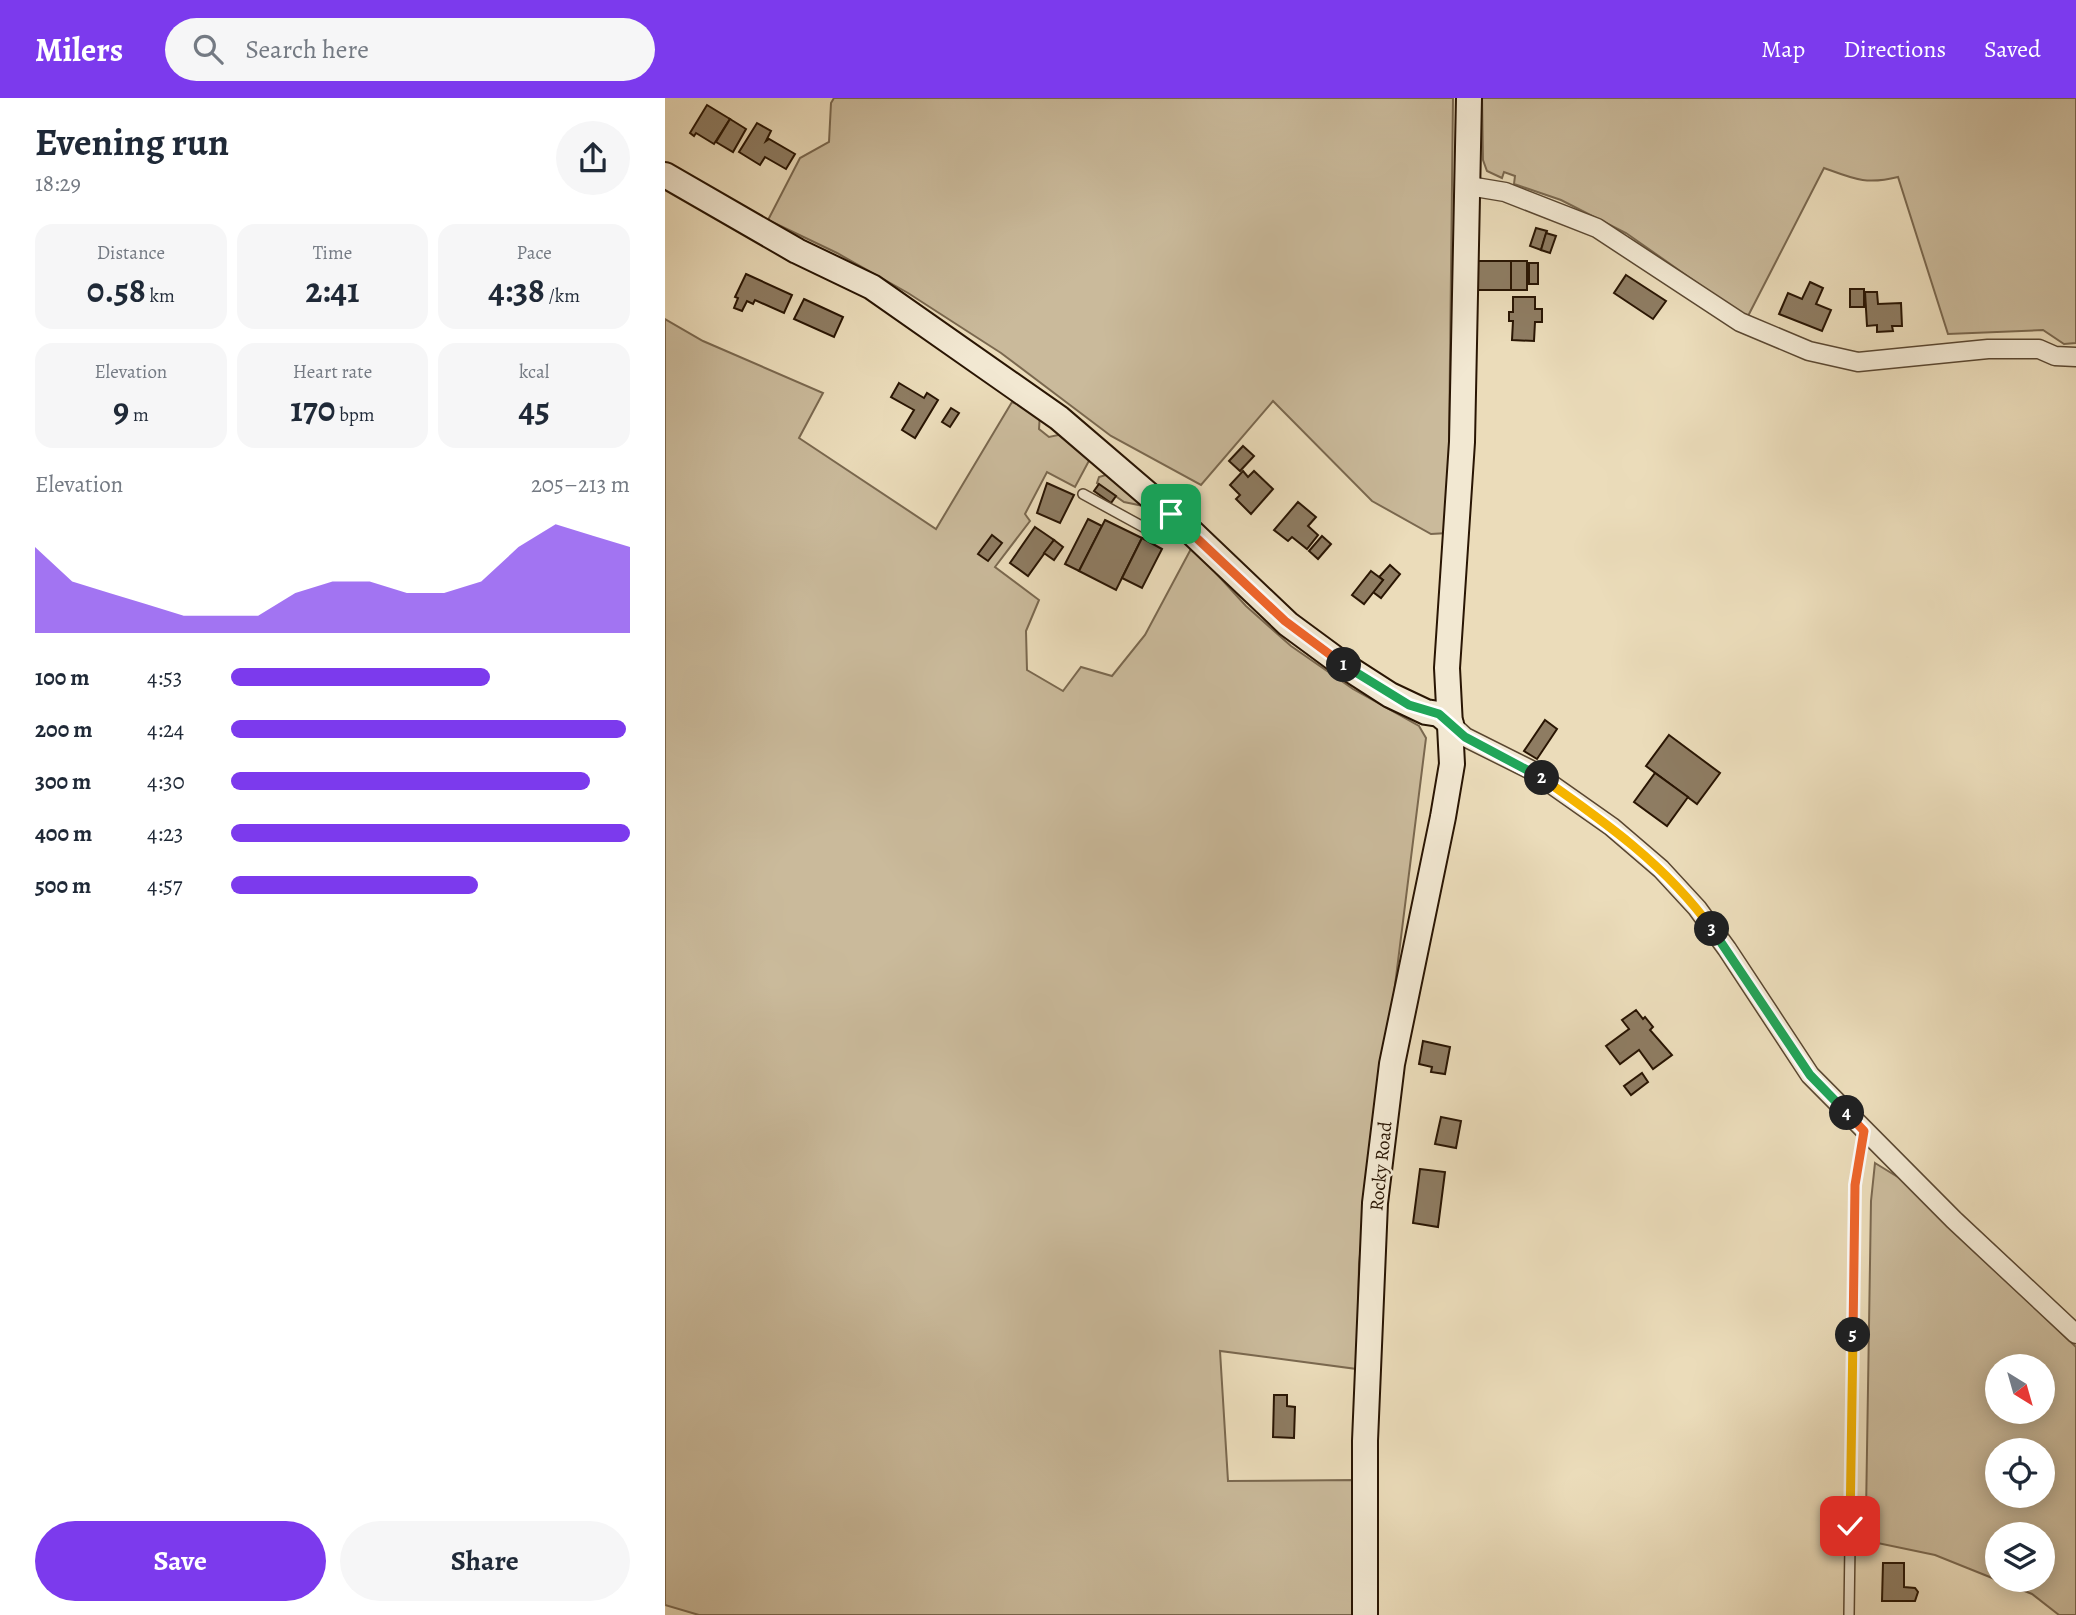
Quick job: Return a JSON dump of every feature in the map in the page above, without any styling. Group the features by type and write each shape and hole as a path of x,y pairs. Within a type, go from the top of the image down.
{"street":[{"name":"Rocky Road","path":"1365,1615 1365,1441 1375,1203 1392,1064 1452,764 1447,668 1462,442 1469,98"},
{"path":"665,175 797,251 872,287 1059,418 1171,514 1288,624 1345,666 1390,695 1426,712 1439,714 1465,737 1531,770 1612,827 1661,869 1697,908 1810,1075 1954,1220 2076,1334"},
{"path":"1469,186 1505,192 1597,228 1730,316 1763,333 1809,351 1858,362 1988,349 2039,349 2055,356 2076,357"}],"lane":[{"path":"1083,494 1156,534 1171,514"},
{"path":"1849,1615 1855,1185 1864,1131"}],"shaded area":[{"path":"834,98 1453,98 1448,533 1431,534 1372,501 1273,401 1201,485 1111,436 1001,353 908,293 837,253 768,220 800,158 829,142 831,103"},
{"path":"1482,98 2076,98 2076,343 2064,344 2043,330 1948,334 1898,177 1877,181 1860,180 1824,168 1747,318 1626,233 1561,200 1514,184 1515,176 1504,172 1502,178 1487,171 1483,160"},
{"path":"665,319 703,341 823,393 799,438 936,529 1012,402 1040,414 1039,429 1049,437 1063,434 1091,457 1075,487 1047,472 1025,514 1030,521 995,567 1039,600 1026,631 1027,670 1063,691 1081,667 1112,676 1145,635 1192,547 1246,606 1291,646 1353,689 1419,726 1426,738 1385,1065 1370,1161 1359,1264 1357,1369 1220,1351 1228,1481 1355,1480 1354,1615 699,1615 665,1605"},
{"path":"1109,474 1153,508 1124,502 1097,483 1099,477"},
{"path":"1875,1163 1901,1179 2076,1347 2076,1615 2059,1615 2027,1592 2055,1592 2055,1522 1985,1522 1985,1575 1935,1555 1863,1540 1866,1513 1871,1201"}],"building":[{"path":"707,105 730,119 714,144 696,133 694,136 690,133"},
{"path":"730,119 746,129 733,152 716,142"},
{"path":"757,123 771,131 766,141 769,139 795,154 786,169 765,157 760,165 739,152"},
{"path":"1536,228 1547,231 1541,250 1530,246"},
{"path":"1546,233 1556,236 1550,253 1541,250"},
{"path":"1476,261 1511,261 1511,290 1476,290"},
{"path":"1511,261 1527,261 1527,290 1511,290"},
{"path":"1529,263 1538,263 1538,284 1529,284"},
{"path":"746,274 792,295 784,313 755,300 753,304 747,301 742,311 734,308 738,298 735,297"},
{"path":"1626,275 1666,301 1653,319 1614,293"},
{"path":"1810,282 1823,288 1816,304 1831,310 1822,331 1779,314 1788,293 1802,299"},
{"path":"1850,289 1864,289 1864,307 1850,307"},
{"path":"1865,292 1877,292 1878,304 1901,303 1902,326 1892,326 1893,331 1877,332 1877,325 1867,326"},
{"path":"1513,297 1535,297 1535,309 1542,309 1542,322 1535,322 1534,341 1512,340 1513,321 1509,321 1509,312 1513,312"},
{"path":"804,299 843,317 834,337 794,319"},
{"path":"899,383 924,398 927,393 938,400 915,438 902,430 914,410 891,397"},
{"path":"951,408 959,413 950,427 942,422"},
{"path":"1243,446 1254,456 1240,471 1229,461"},
{"path":"1243,471 1248,477 1254,471 1273,489 1251,514 1236,499 1240,495 1230,485"},
{"path":"1047,483 1074,495 1060,523 1037,513"},
{"path":"1099,484 1116,496 1111,503 1094,491"},
{"path":"1298,502 1316,517 1308,526 1318,535 1307,549 1292,537 1288,541 1274,530"},
{"path":"1088,519 1102,526 1079,571 1065,564"},
{"path":"1105,520 1142,538 1116,590 1079,571"},
{"path":"1035,527 1054,540 1028,576 1010,563"},
{"path":"992,535 1002,543 988,561 978,554"},
{"path":"1322,536 1331,544 1318,559 1309,551"},
{"path":"1142,538 1162,549 1142,588 1122,578"},
{"path":"1054,540 1063,547 1054,560 1044,553"},
{"path":"1390,565 1400,574 1381,598 1373,592 1383,580 1379,577"},
{"path":"1371,571 1383,580 1364,604 1352,595"},
{"path":"1545,720 1557,729 1537,759 1524,751"},
{"path":"1669,735 1720,773 1697,804 1646,766"},
{"path":"1655,773 1688,797 1667,826 1634,802"},
{"path":"1636,1010 1653,1027 1650,1030 1672,1055 1653,1069 1639,1050 1620,1064 1606,1046 1629,1029 1622,1020"},
{"path":"1423,1041 1450,1047 1445,1074 1431,1072 1432,1067 1419,1064"},
{"path":"1642,1073 1648,1082 1631,1095 1624,1086"},
{"path":"1441,1117 1461,1121 1456,1148 1435,1144"},
{"path":"1420,1169 1445,1172 1438,1227 1413,1223"},
{"path":"1274,1395 1287,1395 1287,1406 1295,1407 1294,1438 1273,1437"},
{"path":"1883,1563 1904,1563 1904,1587 1915,1588 1918,1592 1915,1601 1882,1601"}],"route":[{"path":"1171,514 1285,621 1345,666 1409,705 1439,714 1465,737 1531,770 1612,827 1661,869 1697,908 1810,1075 1864,1131 1855,1185 1850,1526"}]}
